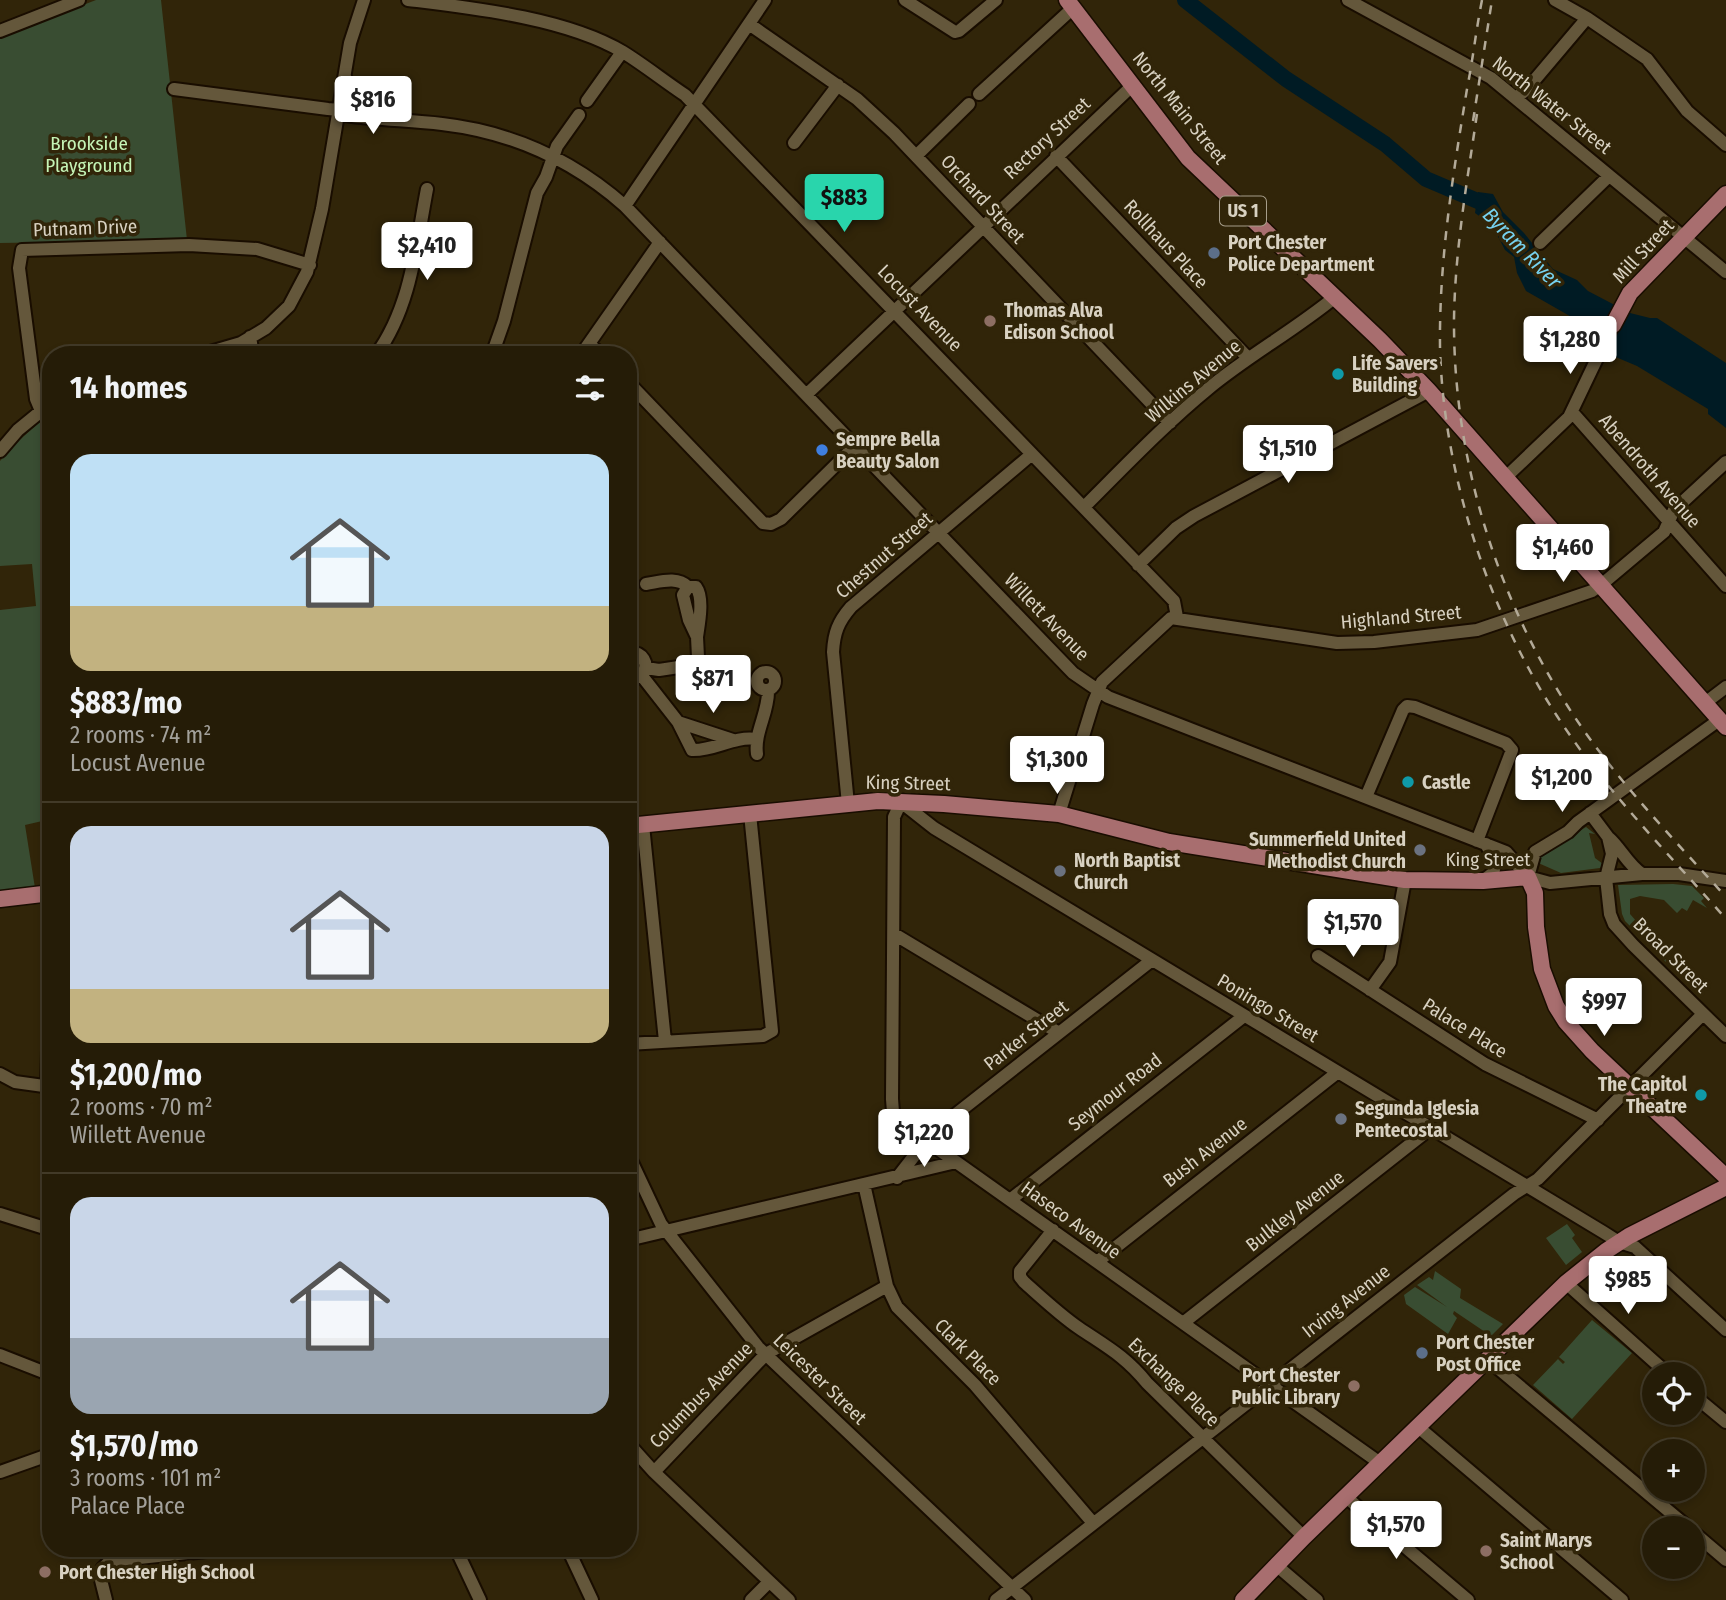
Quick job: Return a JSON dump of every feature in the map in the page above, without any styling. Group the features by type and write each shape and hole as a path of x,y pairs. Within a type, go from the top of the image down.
{"main road":[{"name":"North Main Street","path":"1070,4 1197,167 1380,340 1429,391 1723,724"},
{"name":"Mill Street","path":"1613,325 1627,298 1726,194"},
{"name":"King Street","path":"637,826 878,801 901,802 1059,814 1169,842 1405,880 1483,881 1528,877"},
{"path":"1528,877 1535,893 1542,968 1556,1006 1592,1051 1726,1177"},
{"path":"0,899 42,893"},
{"path":"1243,1600 1417,1426 1566,1283 1619,1242 1726,1187"}],"street":[{"path":"0,31 79,0"},
{"path":"233,346 266,328 289,306 310,265 344,75 354,27 364,0"},
{"name":"Locust Avenue","path":"408,0 504,13 579,33 622,52 695,103 1085,506 1174,601 1177,617"},
{"path":"905,0 959,32 996,0"},
{"name":"North Water Street","path":"1348,0 1490,78 1726,272"},
{"path":"1555,0 1587,18 1647,59 1686,111 1726,145"},
{"path":"625,206 763,1"},
{"path":"979,94 1070,4"},
{"path":"1517,98 1587,18"},
{"name":"Orchard Street","path":"749,23 857,99 916,156 1170,423"},
{"path":"587,101 622,52"},
{"path":"344,75 354,96 377,112"},
{"path":"794,143 838,85"},
{"name":"Rectory Street","path":"807,394 1133,85"},
{"name":"Willett Avenue","path":"174,89 339,110 347,107 377,112 499,135 553,157 601,186 625,206 1073,673 1098,691 1506,852 1528,877"},
{"path":"916,156 969,104"},
{"name":"Willett Avenue","path":"339,110 346,115 422,122"},
{"path":"495,346 533,204 557,146 579,115"},
{"name":"Rollhaus Place","path":"1056,156 1248,358"},
{"path":"1539,243 1609,176"},
{"path":"382,346 405,299 427,189"},
{"path":"588,346 660,242"},
{"name":"Putnam Drive","path":"42,404 36,399 19,268 22,250 189,245 257,249 310,265"},
{"name":"Wilkins Avenue","path":"1085,506 1170,423 1248,358 1335,297"},
{"name":"Mill Street","path":"1506,477 1559,429 1572,412 1613,325"},
{"path":"250,337 252,346"},
{"path":"637,391 759,520 768,525 781,519 855,446"},
{"path":"1138,565 1176,527 1194,516 1429,391"},
{"path":"0,451 18,430 42,410"},
{"name":"Abendroth Avenue","path":"1572,412 1726,586"},
{"name":"Chestnut Street","path":"848,804 833,652 834,633 839,620 938,532 1032,454"},
{"name":"Highland Street","path":"1177,617 1338,643 1395,641 1477,630 1591,592 1664,532 1674,510 1726,462"},
{"path":"637,675 692,665 698,657 696,637 683,595 688,587 682,581 646,584"},
{"path":"1059,814 1102,682 1162,624 1177,617"},
{"path":"637,654 644,660 644,672 678,722 692,750 720,747 733,740"},
{"path":"1705,703 1726,687"},
{"path":"757,754 756,739 768,690"},
{"path":"1366,797 1407,706 1506,743 1512,750 1482,842 1496,862 1493,873 1483,881"},
{"path":"678,722 733,740 756,739"},
{"path":"1528,877 1535,852 1723,724"},
{"name":"Haseco Avenue","path":"901,802 894,817 893,1112 897,1120 1380,1463"},
{"name":"Poningo Street","path":"901,802 934,828 1244,1016 1619,1242 1635,1247 1726,1330"},
{"path":"1590,813 1608,837 1618,845 1631,865 1642,874"},
{"path":"637,1043 763,1036 772,1031 750,814"},
{"path":"637,833 665,1041"},
{"name":"Broad Street","path":"1608,837 1612,854 1606,878 1610,914 1617,929 1726,1036"},
{"name":"King Street","path":"1528,877 1550,883 1642,874 1679,874 1726,881"},
{"path":"1370,990 1390,962 1405,880"},
{"path":"894,934 1059,1033"},
{"name":"Palace Place","path":"1318,956 1485,1064 1598,1121"},
{"name":"Parker Street","path":"897,1178 932,1133 1152,960"},
{"name":"Irving Avenue","path":"996,1600 1514,1194 1538,1179 1703,1014"},
{"name":"Seymour Road","path":"1010,1199 1244,1016"},
{"name":"Bush Avenue","path":"1097,1262 1338,1072"},
{"path":"0,1074 15,1082 42,1086"},
{"name":"Bulkley Avenue","path":"1183,1323 1431,1128"},
{"path":"637,1238 956,1162"},
{"name":"Leicester Street","path":"637,1173 661,1224 766,1354 1025,1600"},
{"name":"Clark Place","path":"864,1184 887,1286 897,1307 975,1385 1093,1523"},
{"path":"0,1214 42,1227"},
{"name":"Exchange Place","path":"1053,1230 1020,1271 1020,1277 1069,1320 1110,1346 1304,1537"},
{"path":"1566,1283 1655,1362"},
{"name":"Columbus Avenue","path":"654,1472 766,1354 887,1286"},
{"path":"0,1355 42,1371"},
{"path":"1487,1359 1674,1516"},
{"path":"1705,1405 1726,1422"},
{"path":"1417,1426 1622,1600"},
{"path":"637,1453 789,1600"},
{"path":"0,1472 42,1457"},
{"path":"1346,1497 1468,1600"},
{"path":"1705,1542 1726,1560"},
{"path":"106,1600 101,1580 102,1569 110,1561 149,1557"},
{"path":"460,1557 480,1600"},
{"path":"572,1557 592,1600"},
{"path":"1276,1565 1317,1600"},
{"path":"751,1600 769,1582"}],"green space":[{"name":"Brookside Playground","path":"96,0 161,0 187,240 0,243 0,37"},
{"path":"42,420 42,821 25,825 35,888 0,892 0,610 36,606 32,564 0,566 0,461"},
{"path":"1586,827 1595,834 1589,833 1595,858 1603,864 1600,868 1561,873 1536,862 1539,856"},
{"path":"1618,885 1692,886 1704,898 1701,901 1707,908 1693,900 1687,911 1682,908 1677,913 1664,900 1640,896 1630,899 1630,914 1674,964 1671,967 1625,921"},
{"path":"1567,1224 1575,1235 1572,1238 1582,1252 1566,1265 1546,1238"},
{"path":"1435,1271 1461,1289 1460,1298 1503,1324 1491,1336 1454,1311 1453,1314 1457,1318 1448,1334 1406,1304 1404,1295 1415,1287 1447,1307 1417,1285 1429,1277 1433,1280"},
{"path":"1592,1320 1632,1353 1572,1419 1533,1385 1558,1359 1563,1364 1565,1362 1559,1357"}],"water":[{"path":"1478,192 1493,194 1503,212 1553,269 1577,280 1588,291 1630,313 1657,318 1726,363 1726,428 1708,414 1708,409 1637,366 1568,337 1575,319 1526,291 1517,273 1514,257 1505,250 1492,225 1475,213"}],"waterway":[{"name":"Byram River","path":"1185,0 1286,79 1385,144 1426,179 1480,202 1493,212"}],"railway":[{"path":"1482,0 1452,185 1440,314 1443,394 1460,491 1490,586 1532,675 1557,716 1616,795 1726,919"},
{"path":"1473,121 1492,0"},
{"path":"1477,114 1459,242 1454,319 1462,428 1488,536 1506,588 1529,638 1555,686 1585,732 1635,796 1726,897"}],"place":[{"name":"Port Chester Police Department","path":"1214,253"},
{"name":"Thomas Alva Edison School","path":"990,321"},
{"name":"Life Savers Building","path":"1338,374"},
{"name":"Sempre Bella Beauty Salon","path":"822,450"},
{"name":"Castle","path":"1408,782"},
{"name":"Summerfield United Methodist Church","path":"1420,850"},
{"name":"North Baptist Church","path":"1060,871"},
{"name":"The Capitol Theatre","path":"1701,1095"},
{"name":"Segunda Iglesia Pentecostal","path":"1341,1119"},
{"name":"Port Chester Post Office","path":"1422,1353"},
{"name":"Port Chester Public Library","path":"1354,1386"},
{"name":"Saint Marys School","path":"1486,1551"},
{"name":"Port Chester High School","path":"45,1572"}]}
